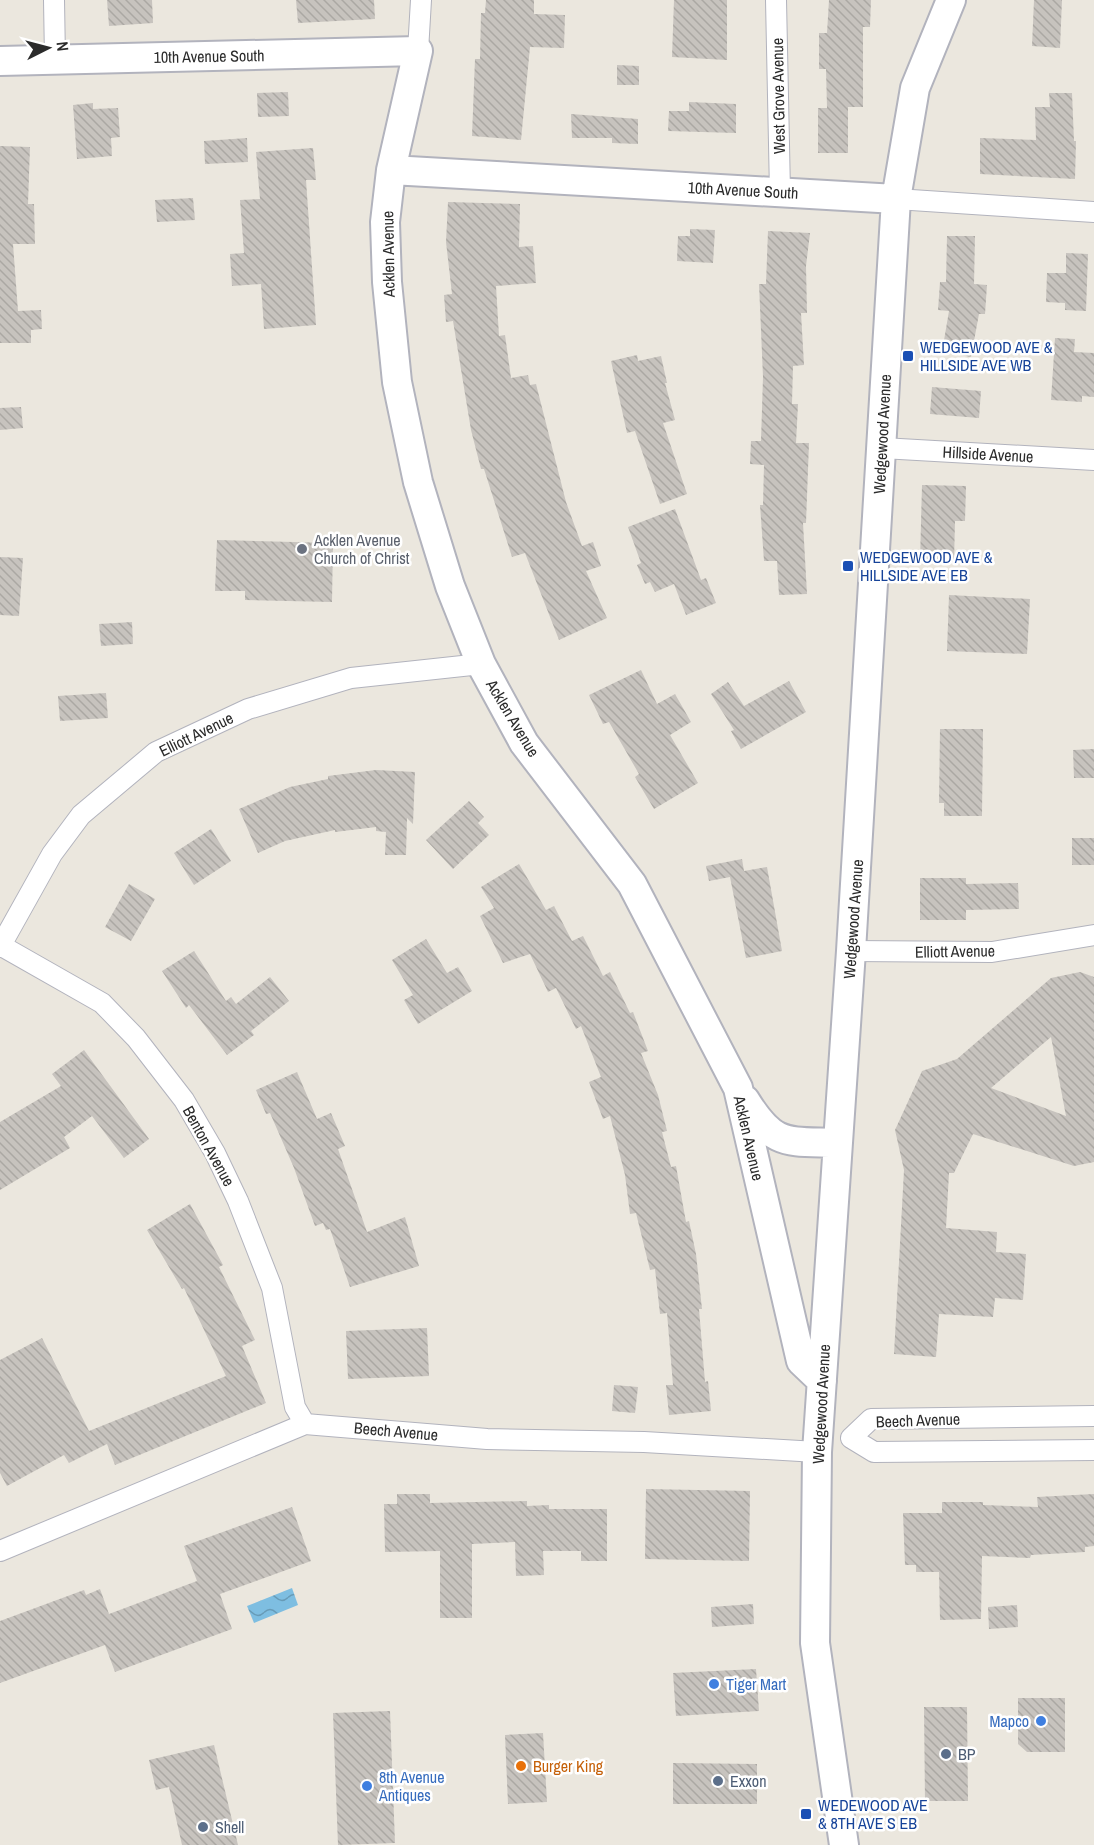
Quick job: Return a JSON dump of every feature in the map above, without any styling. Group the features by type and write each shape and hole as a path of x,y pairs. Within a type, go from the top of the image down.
{"street":[{"path":"54,0 55,59"},
{"name":"Acklen Avenue","path":"421,0 418,51 391,170 385,222 387,282 397,382 418,482 450,586 481,664 524,742 632,884 738,1088 801,1361 822,1382"},
{"name":"West Grove Avenue","path":"776,0 780,192"},
{"name":"Wedgewood Avenue","path":"844,1845 815,1642 818,1445 851,951 896,199 915,88 951,0"},
{"name":"10th Avenue South","path":"0,61 418,51"},
{"name":"10th Avenue South","path":"391,170 1094,212"},
{"name":"Hillside Avenue","path":"882,448 1094,460"},
{"name":"Elliott Avenue","path":"0,946 52,854 81,815 156,752 249,709 351,678 481,664"},
{"name":"Elliott Avenue","path":"851,951 992,952 1094,935"},
{"name":"Benton Avenue","path":"0,946 102,1004 136,1038 184,1100 215,1153 238,1201 272,1288 295,1407 304,1424"},
{"path":"738,1088 758,1120 782,1140 837,1143"},
{"name":"Beech Avenue","path":"0,1551 304,1424 487,1439 818,1445 851,1438 871,1419 1094,1416"},
{"name":"Beech Avenue","path":"851,1438 874,1452 1094,1450"}],"water":[{"path":"292,1588 298,1605 254,1623 247,1606"}],"building":[{"path":"107,0 152,0 153,23 109,26"},
{"path":"296,0 374,0 375,19 298,23"},
{"path":"486,0 534,0 534,14 565,15 564,48 530,47 521,140 472,136 475,59 480,59 481,13 485,13"},
{"path":"674,0 727,0 727,60 672,57"},
{"path":"829,0 871,0 870,27 863,27 863,107 848,107 848,153 818,153 818,108 827,108 826,69 819,69 819,33 827,33"},
{"path":"1034,0 1062,0 1060,48 1032,46"},
{"path":"617,65 639,66 639,85 617,85"},
{"path":"288,92 289,116 258,117 257,93"},
{"path":"1049,93 1072,93 1074,141 1076,141 1075,179 980,174 980,138 1036,140 1035,107 1050,107"},
{"path":"689,102 736,104 736,133 668,131 669,111 689,111"},
{"path":"93,103 93,109 118,108 120,137 111,138 112,156 77,159 73,105"},
{"path":"571,114 638,119 638,144 612,143 612,138 572,138"},
{"path":"247,138 248,162 205,164 204,141"},
{"path":"0,146 30,147 28,204 34,204 35,244 13,244 18,311 41,310 42,329 31,330 31,343 0,343"},
{"path":"313,148 316,180 306,180 316,325 264,329 261,284 232,286 230,254 244,253 240,200 260,199 256,152"},
{"path":"193,198 195,220 157,222 155,200"},
{"path":"448,202 520,204 519,247 533,246 536,283 496,286 499,336 505,335 511,378 528,375 530,385 536,384 566,502 582,546 593,542 601,566 586,571 607,618 559,640 525,553 512,557 484,469 481,469 471,430 453,321 446,322 444,295 452,294 446,242"},
{"path":"690,229 715,230 713,263 677,261 678,236 690,236"},
{"path":"768,231 810,233 806,266 807,313 801,313 804,365 793,366 792,404 798,404 796,443 809,443 806,523 803,523 807,594 779,595 777,561 764,561 760,505 763,505 764,465 750,464 751,441 761,441 763,377 759,284 766,284"},
{"path":"947,236 975,236 974,284 987,285 985,314 979,314 971,357 942,352 949,311 938,310 940,282 946,282"},
{"path":"1066,253 1088,254 1086,311 1065,310 1065,303 1046,302 1047,273 1066,273"},
{"path":"1055,338 1075,339 1074,352 1094,353 1094,397 1082,396 1082,402 1051,400"},
{"path":"637,355 638,361 661,356 667,383 665,383 675,420 663,423 687,494 660,504 635,431 627,433 611,361"},
{"path":"932,387 981,391 979,418 930,414"},
{"path":"21,407 23,428 0,430 0,408"},
{"path":"922,485 966,486 965,521 955,521 954,562 920,561"},
{"path":"675,509 701,580 706,578 716,603 686,615 674,584 655,592 650,582 645,584 637,565 641,563 628,527"},
{"path":"217,540 333,543 332,602 245,600 245,591 215,591"},
{"path":"0,557 23,558 19,616 0,615"},
{"path":"949,595 1030,599 1027,654 947,651"},
{"path":"132,622 133,644 101,646 99,624"},
{"path":"641,670 657,704 675,694 691,722 670,735 698,783 654,809 635,777 639,774 609,722 603,724 589,695"},
{"path":"789,681 806,712 741,749 731,731 734,730 711,694 728,682 744,706"},
{"path":"106,693 108,718 60,721 58,696"},
{"path":"940,729 983,729 982,816 944,816 944,803 939,803"},
{"path":"1094,749 1094,778 1074,778 1073,750"},
{"path":"376,770 415,772 413,824 407,818 406,855 385,855 386,832 376,831 376,827 335,832 335,830 285,841 258,853 239,809 290,787 328,779 328,776"},
{"path":"469,801 484,817 478,823 489,835 453,869 426,840"},
{"path":"211,829 231,861 194,885 174,853"},
{"path":"1072,838 1094,838 1094,865 1072,865"},
{"path":"742,859 744,871 767,867 782,951 746,958 730,877 709,881 706,866"},
{"path":"519,864 546,910 554,906 572,941 583,936 603,976 610,972 630,1013 633,1012 648,1051 641,1053 658,1095 667,1131 662,1132 671,1167 676,1166 686,1222 689,1221 696,1254 702,1309 699,1309 705,1382 708,1381 711,1411 669,1415 666,1385 673,1385 667,1313 660,1314 655,1269 650,1270 636,1213 630,1214 625,1175 610,1116 603,1119 589,1082 601,1077 581,1026 576,1029 556,988 548,992 530,954 503,963 480,916 494,908 481,887"},
{"path":"920,878 966,878 966,884 1018,883 1019,909 966,910 966,920 920,920"},
{"path":"129,884 155,899 131,941 105,927"},
{"path":"426,939 447,973 458,967 472,991 418,1024 404,1000 413,995 392,960"},
{"path":"194,951 226,1001 231,997 236,1004 270,977 289,1001 251,1031 254,1035 227,1055 189,1005 186,1008 162,971"},
{"path":"1080,972 1094,977 1094,1162 1074,1166 973,1134 954,1173 949,1173 946,1228 997,1232 996,1252 1026,1254 1023,1300 995,1298 993,1317 939,1314 936,1357 894,1354 904,1170 895,1130 922,1071 957,1059 1051,978","holes":["1051,1037 1066,1116 991,1088"]},
{"path":"84,1050 149,1139 124,1158 92,1116 64,1137 70,1148 0,1190 0,1122 61,1086 52,1074"},
{"path":"297,1072 317,1119 331,1113 345,1146 338,1149 367,1232 405,1217 419,1266 350,1287 330,1229 326,1230 323,1223 315,1226 294,1168 270,1113 266,1114 256,1090"},
{"path":"190,1204 223,1265 219,1267 255,1340 242,1346 266,1403 115,1465 107,1444 69,1463 64,1455 7,1486 0,1473 0,1360 42,1338 89,1431 226,1376 184,1288 182,1289 147,1230"},
{"path":"427,1328 429,1376 348,1379 346,1331"},
{"path":"614,1385 638,1387 635,1413 612,1411"},
{"path":"646,1489 750,1491 749,1561 645,1559"},
{"path":"397,1494 430,1494 430,1503 527,1501 527,1506 549,1505 549,1509 607,1509 607,1561 581,1561 581,1551 543,1551 544,1575 516,1576 515,1542 472,1544 472,1618 440,1618 440,1551 385,1552 384,1504 397,1504"},
{"path":"1094,1494 1094,1546 1085,1547 1085,1552 1031,1555 1030,1558 982,1556 981,1619 940,1620 939,1572 916,1572 916,1565 905,1565 903,1513 942,1513 942,1502 983,1502 983,1505 1038,1507 1037,1497"},
{"path":"292,1507 311,1561 220,1594 232,1629 115,1672 105,1645 0,1683 0,1621 84,1590 86,1595 100,1589 109,1614 197,1581 184,1546"},
{"path":"753,1604 754,1624 712,1627 711,1607"},
{"path":"1017,1605 1018,1627 989,1629 988,1607"},
{"path":"756,1669 759,1711 676,1716 673,1673"},
{"name":"Mapco","path":"1018,1698 1065,1698 1065,1752 1027,1752 1018,1744"},
{"name":"BP","path":"924,1707 967,1707 968,1801 925,1801"},
{"path":"390,1711 395,1843 338,1845 333,1713"},
{"path":"543,1733 547,1802 508,1804 505,1735"},
{"path":"214,1745 238,1845 182,1845 169,1787 156,1790 149,1760"},
{"path":"673,1763 757,1764 757,1804 673,1804"}],"place":[{"name":"WEDGEWOOD AVE & HILLSIDE AVE WB","path":"908,356"},
{"name":"Acklen Avenue Church of Christ","path":"302,549"},
{"name":"WEDGEWOOD AVE & HILLSIDE AVE EB","path":"848,566"},
{"name":"Tiger Mart","path":"714,1684"},
{"name":"Mapco","path":"1041,1721"},
{"name":"BP","path":"946,1754"},
{"name":"Burger King","path":"521,1766"},
{"name":"Exxon","path":"718,1781"},
{"name":"8th Avenue Antiques","path":"367,1786"},
{"name":"WEDEWOOD AVE & 8TH AVE S EB","path":"806,1814"},
{"name":"Shell","path":"203,1827"}]}
